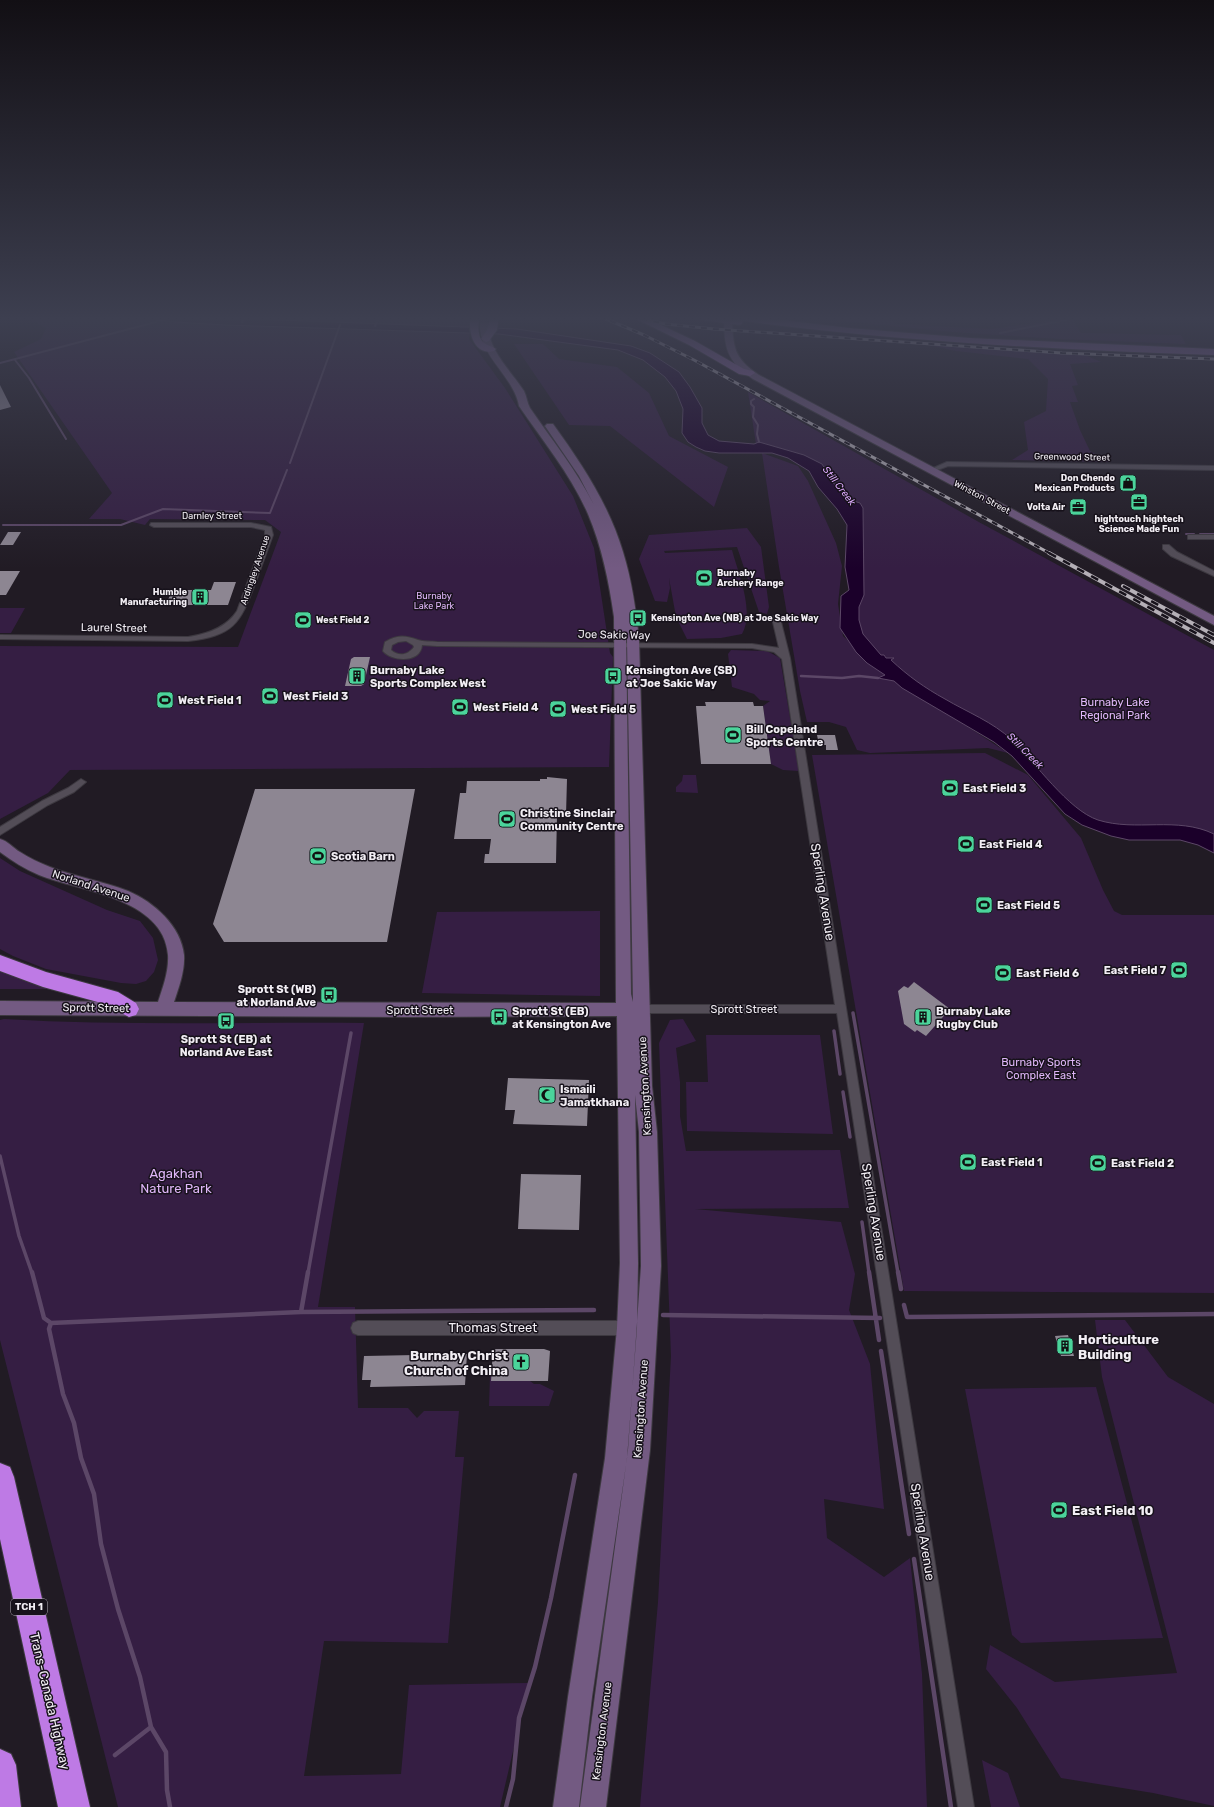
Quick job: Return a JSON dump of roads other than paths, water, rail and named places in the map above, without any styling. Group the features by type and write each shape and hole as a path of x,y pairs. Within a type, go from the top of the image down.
{"highway":[{"path":"0,963 43,979 111,998 129,1009"},
{"name":"Trans-Canada Highway","path":"0,1477 74,1807"},
{"path":"0,1765 6,1807"}],"main road":[{"name":"Kensington Avenue","path":"530,400 575,460 598,499 617,546 628,591 627,646 633,1009 648,1132 651,1258 637,1329 616,1458 580,1697 566,1807"},
{"name":"Winston Street","path":"800,400 1214,621"},
{"name":"Norland Avenue","path":"0,844 15,856 45,871 123,895 134,900 159,921 170,933 176,955 174,971 164,1009"},
{"name":"Sprott Street","path":"0,1008 633,1009"},
{"name":"Kensington Avenue","path":"593,1807 639,1450 637,1329"}],"street":[{"name":"Greenwood Street","path":"932,470 947,464 1214,468"},
{"name":"Darnley Street","path":"154,525 251,525 268,530"},
{"name":"Ardingley Avenue","path":"226,628 234,622 241,611 269,535 268,530"},
{"path":"1191,537 1214,537"},
{"path":"1166,547 1174,554 1214,574"},
{"name":"Sperling Avenue","path":"776,618 786,658 966,1807"},
{"name":"Laurel Street","path":"0,637 188,639 205,636 226,628"},
{"name":"Joe Sakic Way","path":"437,644 407,656 397,657 389,653 387,648 391,642 400,638 410,638 415,642 437,644 752,646 777,650 786,658"},
{"path":"414,652 418,647 415,642"},
{"path":"0,832 45,803 71,790 81,782"},
{"name":"Sprott Street","path":"633,1009 840,1009"},
{"name":"Thomas Street","path":"358,1328 637,1329"}],"waterway":[{"path":"43,400 66,439"},
{"path":"290,463 313,400"},
{"path":"752,400 751,404 754,407 753,417 758,425 757,434 759,442"},
{"path":"3,525 121,525 163,509 270,513 287,470"},
{"path":"1186,534 1194,534"},
{"path":"1200,534 1214,534"},
{"path":"801,676 842,678 859,676 878,678"},
{"path":"853,1013 898,1273"},
{"path":"834,1031 840,1074"},
{"path":"308,1273 351,1033"},
{"path":"843,1092 850,1137"},
{"path":"0,1156 19,1236 32,1273"},
{"path":"862,1222 869,1273"},
{"path":"32,1272 44,1318 51,1323"},
{"path":"301,1312 308,1272"},
{"path":"869,1272 876,1318"},
{"path":"898,1272 901,1289"},
{"path":"904,1305 907,1317 1214,1314"},
{"path":"301,1312 594,1310"},
{"path":"51,1323 301,1312"},
{"path":"663,1315 876,1318"},
{"path":"876,1318 880,1318"},
{"path":"876,1318 879,1340"},
{"path":"51,1323 49,1329 63,1394 74,1423 81,1458 94,1494 101,1544 118,1609 140,1677 151,1727"},
{"path":"881,1351 909,1534"},
{"path":"506,1807 513,1779 519,1718 535,1667 551,1598 575,1475"},
{"path":"914,1559 951,1807"},
{"path":"115,1755 151,1727"},
{"path":"151,1727 166,1752 167,1790 170,1807"}],"railway":[{"path":"768,400 1051,554"},
{"path":"1049,553 1214,643"},
{"path":"1123,586 1214,635"}],"place":[{"name":"Don Chendo Mexican Products","path":"1128,483"},
{"name":"hightouch hightech Science Made Fun","path":"1139,502"},
{"name":"Volta Air","path":"1078,507"},
{"name":"Burnaby Archery Range","path":"704,578"},
{"name":"Humble Manufacturing","path":"200,597"},
{"name":"Kensington Ave (NB) at Joe Sakic Way","path":"638,618"},
{"name":"West Field 2","path":"303,620"},
{"name":"Burnaby Lake Sports Complex West","path":"357,676"},
{"name":"Kensington Ave (SB) at Joe Sakic Way","path":"613,676"},
{"name":"West Field 3","path":"270,696"},
{"name":"West Field 1","path":"165,700"},
{"name":"West Field 4","path":"460,707"},
{"name":"West Field 5","path":"558,709"},
{"name":"Bill Copeland Sports Centre","path":"733,735"},
{"name":"East Field 3","path":"950,788"},
{"name":"Christine Sinclair Community Centre","path":"507,819"},
{"name":"East Field 4","path":"966,844"},
{"name":"Scotia Barn","path":"318,856"},
{"name":"East Field 5","path":"984,905"},
{"name":"East Field 7","path":"1179,970"},
{"name":"East Field 6","path":"1003,973"},
{"name":"Sprott St (WB) at Norland Ave","path":"329,995"},
{"name":"Sprott St (EB) at Kensington Ave","path":"499,1017"},
{"name":"Burnaby Lake Rugby Club","path":"923,1017"},
{"name":"Sprott St (EB) at Norland Ave East","path":"226,1021"},
{"name":"Ismaili Jamatkhana","path":"547,1095"},
{"name":"East Field 1","path":"968,1162"},
{"name":"East Field 2","path":"1098,1163"},
{"name":"Horticulture Building","path":"1065,1346"},
{"name":"Burnaby Christ Church of China","path":"521,1362"},
{"name":"East Field 10","path":"1059,1510"}],"water label":[{"name":"Still Creek","path":"839,486"},
{"name":"Still Creek","path":"1025,751"}],"park label":[{"name":"Burnaby Lake Park","path":"434,602"},
{"name":"Burnaby Lake Regional Park","path":"1115,708"},
{"name":"Burnaby Sports Complex East","path":"1041,1068"},
{"name":"Agakhan Nature Park","path":"176,1180"}]}
